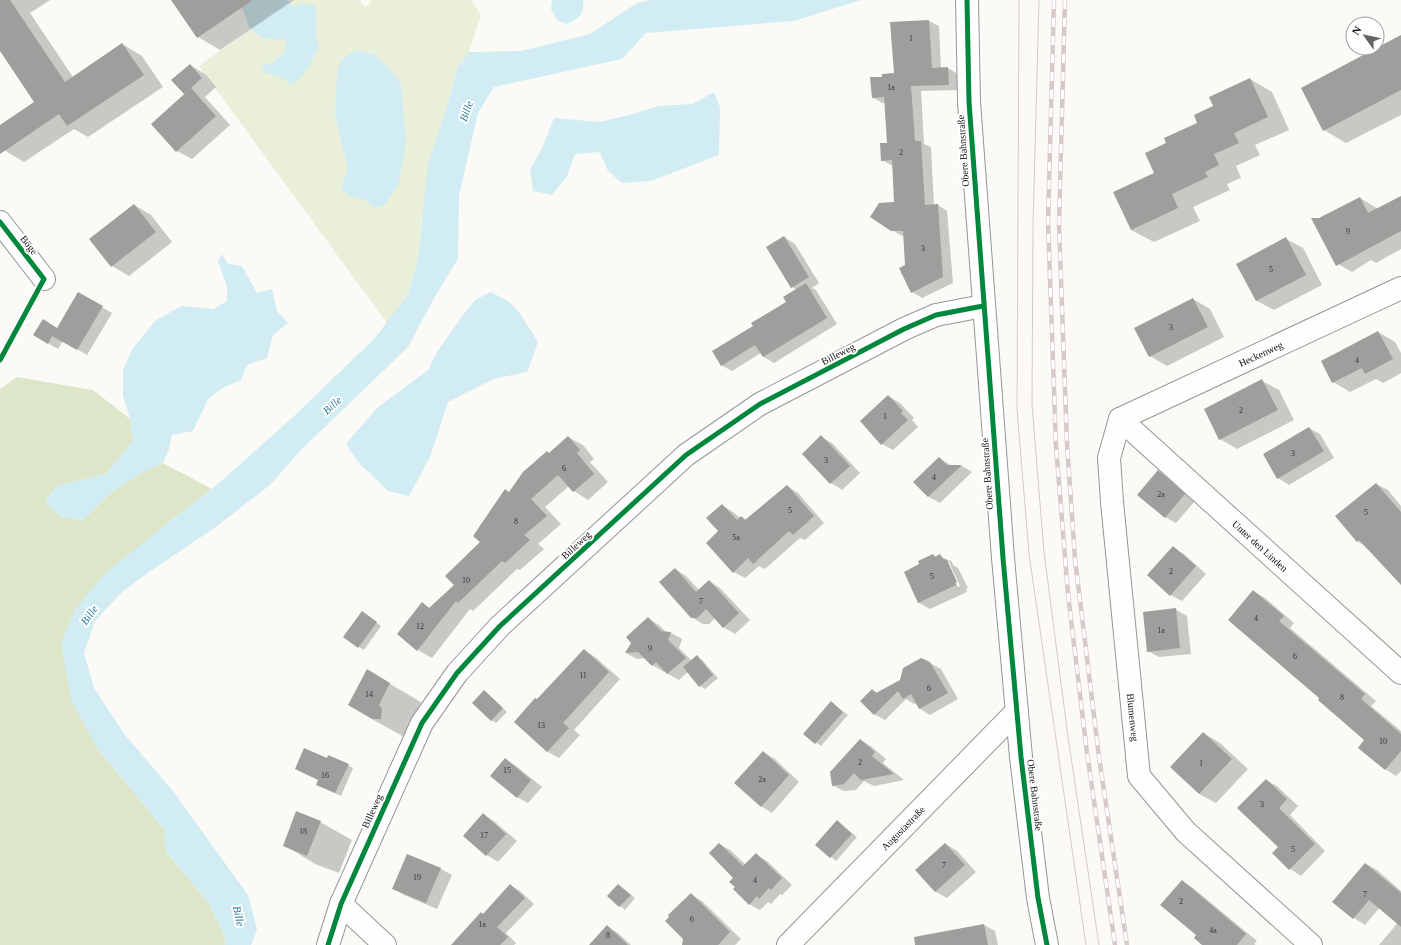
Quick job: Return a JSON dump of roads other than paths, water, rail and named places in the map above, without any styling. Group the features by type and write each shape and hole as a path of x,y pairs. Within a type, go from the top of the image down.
{"street":[{"name":"Obere Bahnstraße","path":"967,0 969,102 1002,550 1021,757 1038,898 1047,945"},
{"name":"Böge","path":"0,222 44,279"},
{"name":"Heckenweg","path":"1120,419 1401,288"},
{"name":"Billeweg","path":"328,945 341,904 422,723 457,673 506,621 686,455 760,404 936,315 984,306"},
{"name":"Unter den Linden","path":"1120,419 1401,672"},
{"name":"Blumenweg","path":"1120,419 1109,458 1139,776 1186,832 1312,945"},
{"name":"Augustastraße","path":"788,945 1017,711"},
{"path":"341,904 385,945"}],"water":[{"path":"253,0 287,0 293,7 302,4 316,5 316,37 319,48 304,74 293,85 278,76 265,73 261,66 274,62 284,53 286,40 261,38 249,27 242,7"},
{"path":"552,0 583,0 581,15 567,24 557,20 551,9"},
{"name":"Bille","path":"652,0 861,0 794,21 646,33 622,59 494,87 478,113 459,196 458,259 434,298 408,347 302,449 270,485 213,529 146,574 121,593 95,621 84,653 94,688 125,735 173,791 248,895 257,929 251,945 225,945 226,940 209,903 166,852 164,829 97,748 71,700 61,642 75,610 104,574 212,489 293,417 375,338 408,294 418,260 428,163 446,110 457,69 469,52 521,51 590,34 637,3"},
{"path":"357,50 375,55 388,67 401,84 406,142 399,182 385,205 375,208 365,200 348,195 341,188 348,169 335,116 337,72 342,59"},
{"path":"714,92 720,107 719,155 651,181 622,183 608,171 600,152 575,154 567,176 552,195 533,191 530,170 542,148 554,118 600,122 658,106 692,104"},
{"path":"222,254 228,264 242,266 257,293 272,289 277,311 288,323 273,335 267,358 247,365 241,380 223,388 208,399 193,431 172,435 169,449 163,463 141,473 109,494 83,520 60,516 45,502 57,486 106,474 133,441 130,419 123,396 123,370 133,348 156,320 182,306 213,309 227,301 227,287 218,261"},
{"path":"491,292 508,301 519,312 538,342 527,372 493,379 448,402 430,457 409,496 388,491 358,462 346,444 377,408 428,370 437,352 475,300"}],"tram line":[{"path":"1019,0 1017,410 1029,554 1086,945"},
{"path":"1039,0 1033,225 1032,405 1044,552 1068,737 1099,945"}],"railway":[{"path":"1054,0 1048,222 1056,446 1068,594 1087,753 1115,945"},
{"path":"1065,0 1059,225 1067,444 1075,559 1099,757 1127,945"}]}
